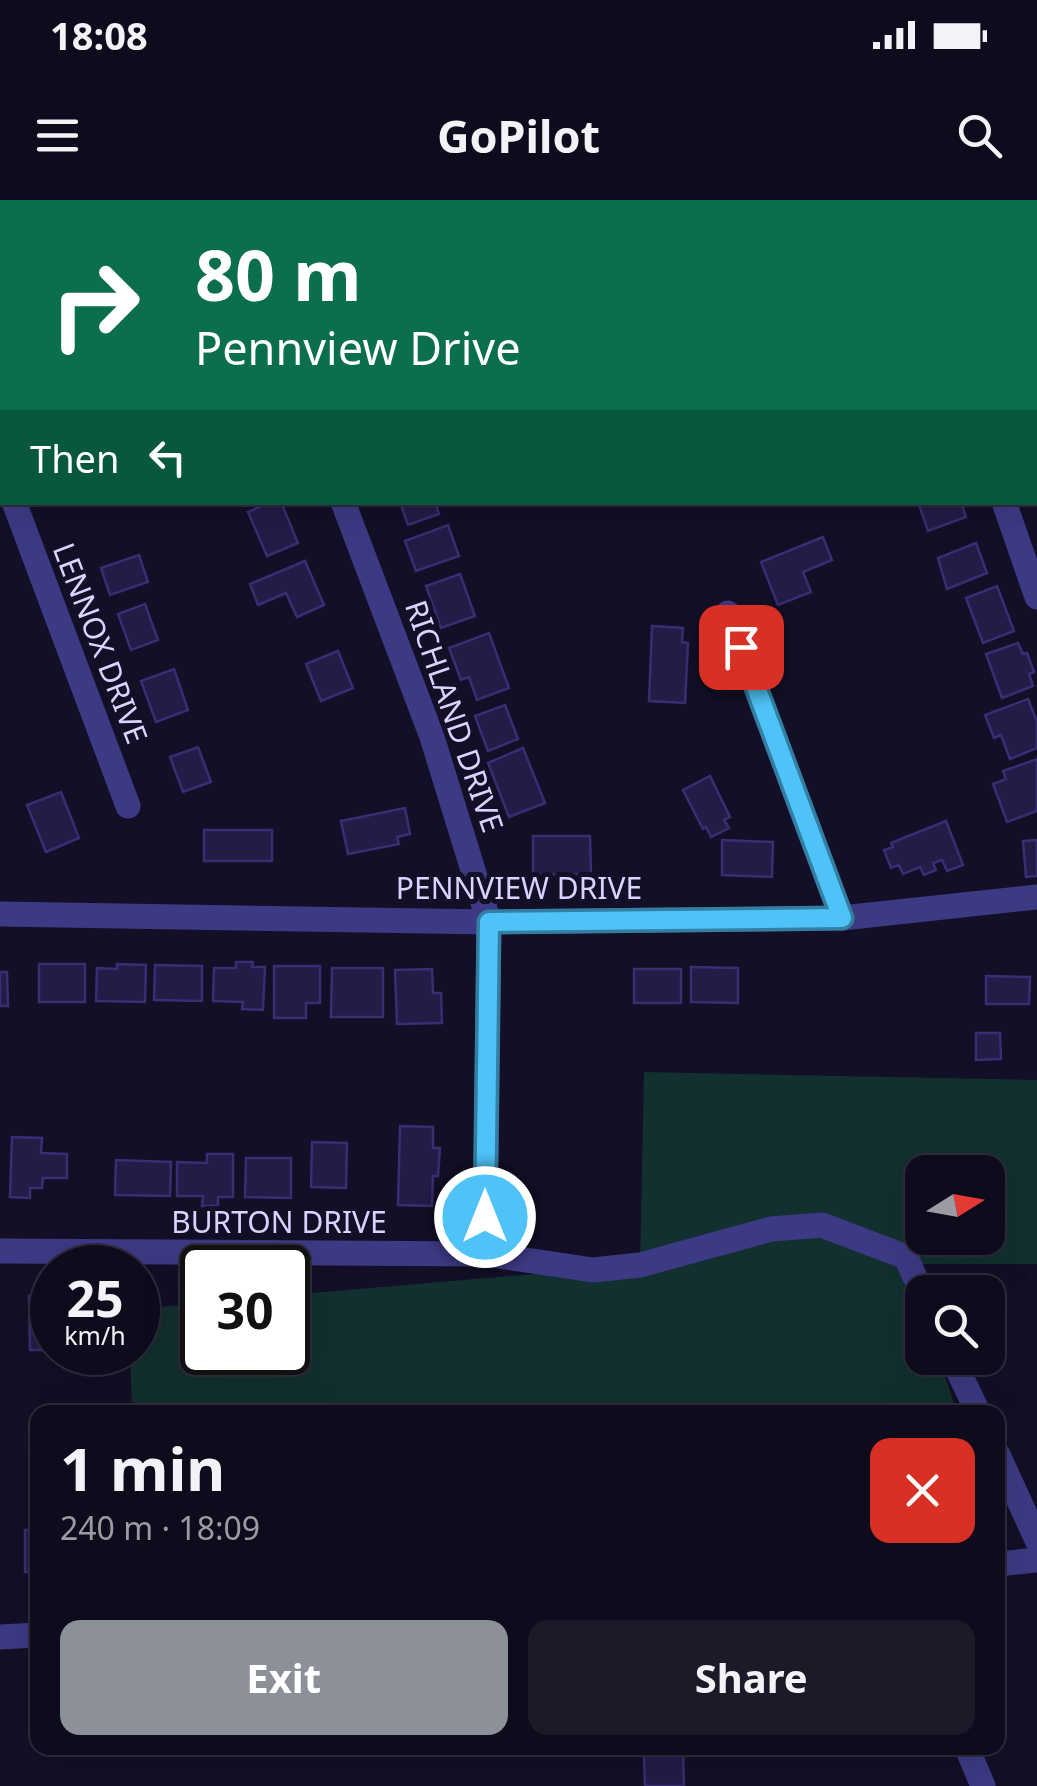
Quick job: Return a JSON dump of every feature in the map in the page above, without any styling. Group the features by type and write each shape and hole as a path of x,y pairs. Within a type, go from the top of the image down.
{"street":[{"name":"LENNOX DRIVE","path":"15,505 128,806"},
{"name":"RICHLAND DRIVE","path":"344,505 432,737 489,922 485,1254"},
{"path":"1005,505 1037,598"},
{"path":"728,613 842,918"},
{"name":"PENNVIEW DRIVE","path":"0,914 489,922 842,918 1037,897"},
{"name":"BURTON DRIVE","path":"0,1251 485,1254 593,1270 640,1265 772,1228 822,1225 906,1257 914,1275"},
{"path":"960,1375 975,1405"},
{"path":"1005,1469 1037,1540"},
{"path":"1005,1563 1037,1560"},
{"path":"0,1637 30,1635"},
{"path":"970,1755 983,1786"}],"green space":[{"path":"644,1072 1037,1080 1037,1264 909,1264 912,1275 905,1275 905,1375 945,1375 955,1405 132,1405 131,1375 160,1375 160,1307 180,1305 180,1375 310,1375 310,1293 640,1265"}],"building":[{"path":"264,505 282,505 298,543 267,556 248,512"},
{"path":"401,505 436,505 439,514 408,525"},
{"path":"919,505 962,505 966,517 928,531"},
{"path":"448,525 459,556 416,571 405,541"},
{"path":"823,537 832,560 803,572 811,592 778,605 761,562"},
{"path":"976,543 987,573 947,589 938,558"},
{"path":"139,555 148,582 110,595 101,568"},
{"path":"305,561 324,605 297,617 286,593 258,605 250,584"},
{"path":"460,574 475,616 441,628 426,586"},
{"path":"997,586 1014,631 983,643 966,598"},
{"path":"145,604 158,640 131,650 118,614"},
{"path":"652,626 683,628 682,642 688,643 685,703 649,701"},
{"path":"489,633 509,688 477,700 469,677 461,680 449,648"},
{"path":"1018,643 1023,654 1027,653 1034,672 1029,674 1033,686 1002,698 986,654"},
{"path":"338,651 353,688 321,701 306,664"},
{"path":"174,669 188,710 156,722 141,681"},
{"path":"1028,699 1037,722 1037,748 1010,759 1001,735 994,738 985,715"},
{"path":"505,705 518,739 488,751 475,716"},
{"path":"198,747 211,782 183,792 170,757"},
{"path":"523,748 545,803 509,817 488,763"},
{"path":"1037,759 1037,811 1007,822 993,784 1006,779 1003,771"},
{"path":"710,776 730,817 724,820 729,828 711,837 683,790"},
{"path":"61,792 79,838 46,852 27,805"},
{"path":"405,808 410,834 397,837 399,844 348,854 341,821"},
{"path":"946,821 963,865 947,871 942,860 933,863 936,870 924,875 920,867 903,874 899,865 891,868 884,850 893,847 891,843"},
{"path":"204,830 272,830 272,861 204,861"},
{"path":"533,836 590,836 591,874 533,875"},
{"path":"722,840 773,842 772,877 722,875"},
{"path":"1037,840 1037,876 1026,877 1023,841"},
{"path":"236,962 265,967 263,1010 242,1009 243,1002 213,1001 214,968 236,968"},
{"path":"39,964 85,964 85,1002 39,1002"},
{"path":"117,964 146,965 145,1002 96,1001 97,968 117,969"},
{"path":"155,965 202,966 202,1001 154,1000"},
{"path":"274,966 320,966 320,1003 306,1003 306,1018 274,1018"},
{"path":"691,967 738,968 738,1003 691,1002"},
{"path":"332,968 383,968 383,1017 331,1017"},
{"path":"432,969 433,993 441,993 442,1023 397,1024 395,970"},
{"path":"634,969 681,969 681,1003 634,1003"},
{"path":"0,972 7,972 8,1006 0,1006"},
{"path":"986,976 1030,977 1029,1004 986,1004"},
{"path":"976,1033 1000,1033 1001,1059 976,1060"},
{"path":"400,1126 433,1127 433,1148 440,1148 438,1176 433,1176 432,1206 398,1205"},
{"path":"12,1137 42,1138 41,1153 67,1154 67,1178 43,1178 42,1188 30,1188 30,1198 10,1197"},
{"path":"312,1142 347,1143 346,1188 311,1187"},
{"path":"207,1154 233,1154 233,1197 218,1197 218,1206 202,1206 203,1196 177,1196 177,1162 207,1163"},
{"path":"246,1158 291,1158 291,1198 245,1197"},
{"path":"116,1160 171,1162 170,1196 115,1195"},
{"path":"25,1530 30,1530 30,1572 25,1572"},
{"path":"644,1755 683,1755 684,1786 645,1786"}],"route":[{"path":"485,1217 489,922 842,918 741,647"}]}
